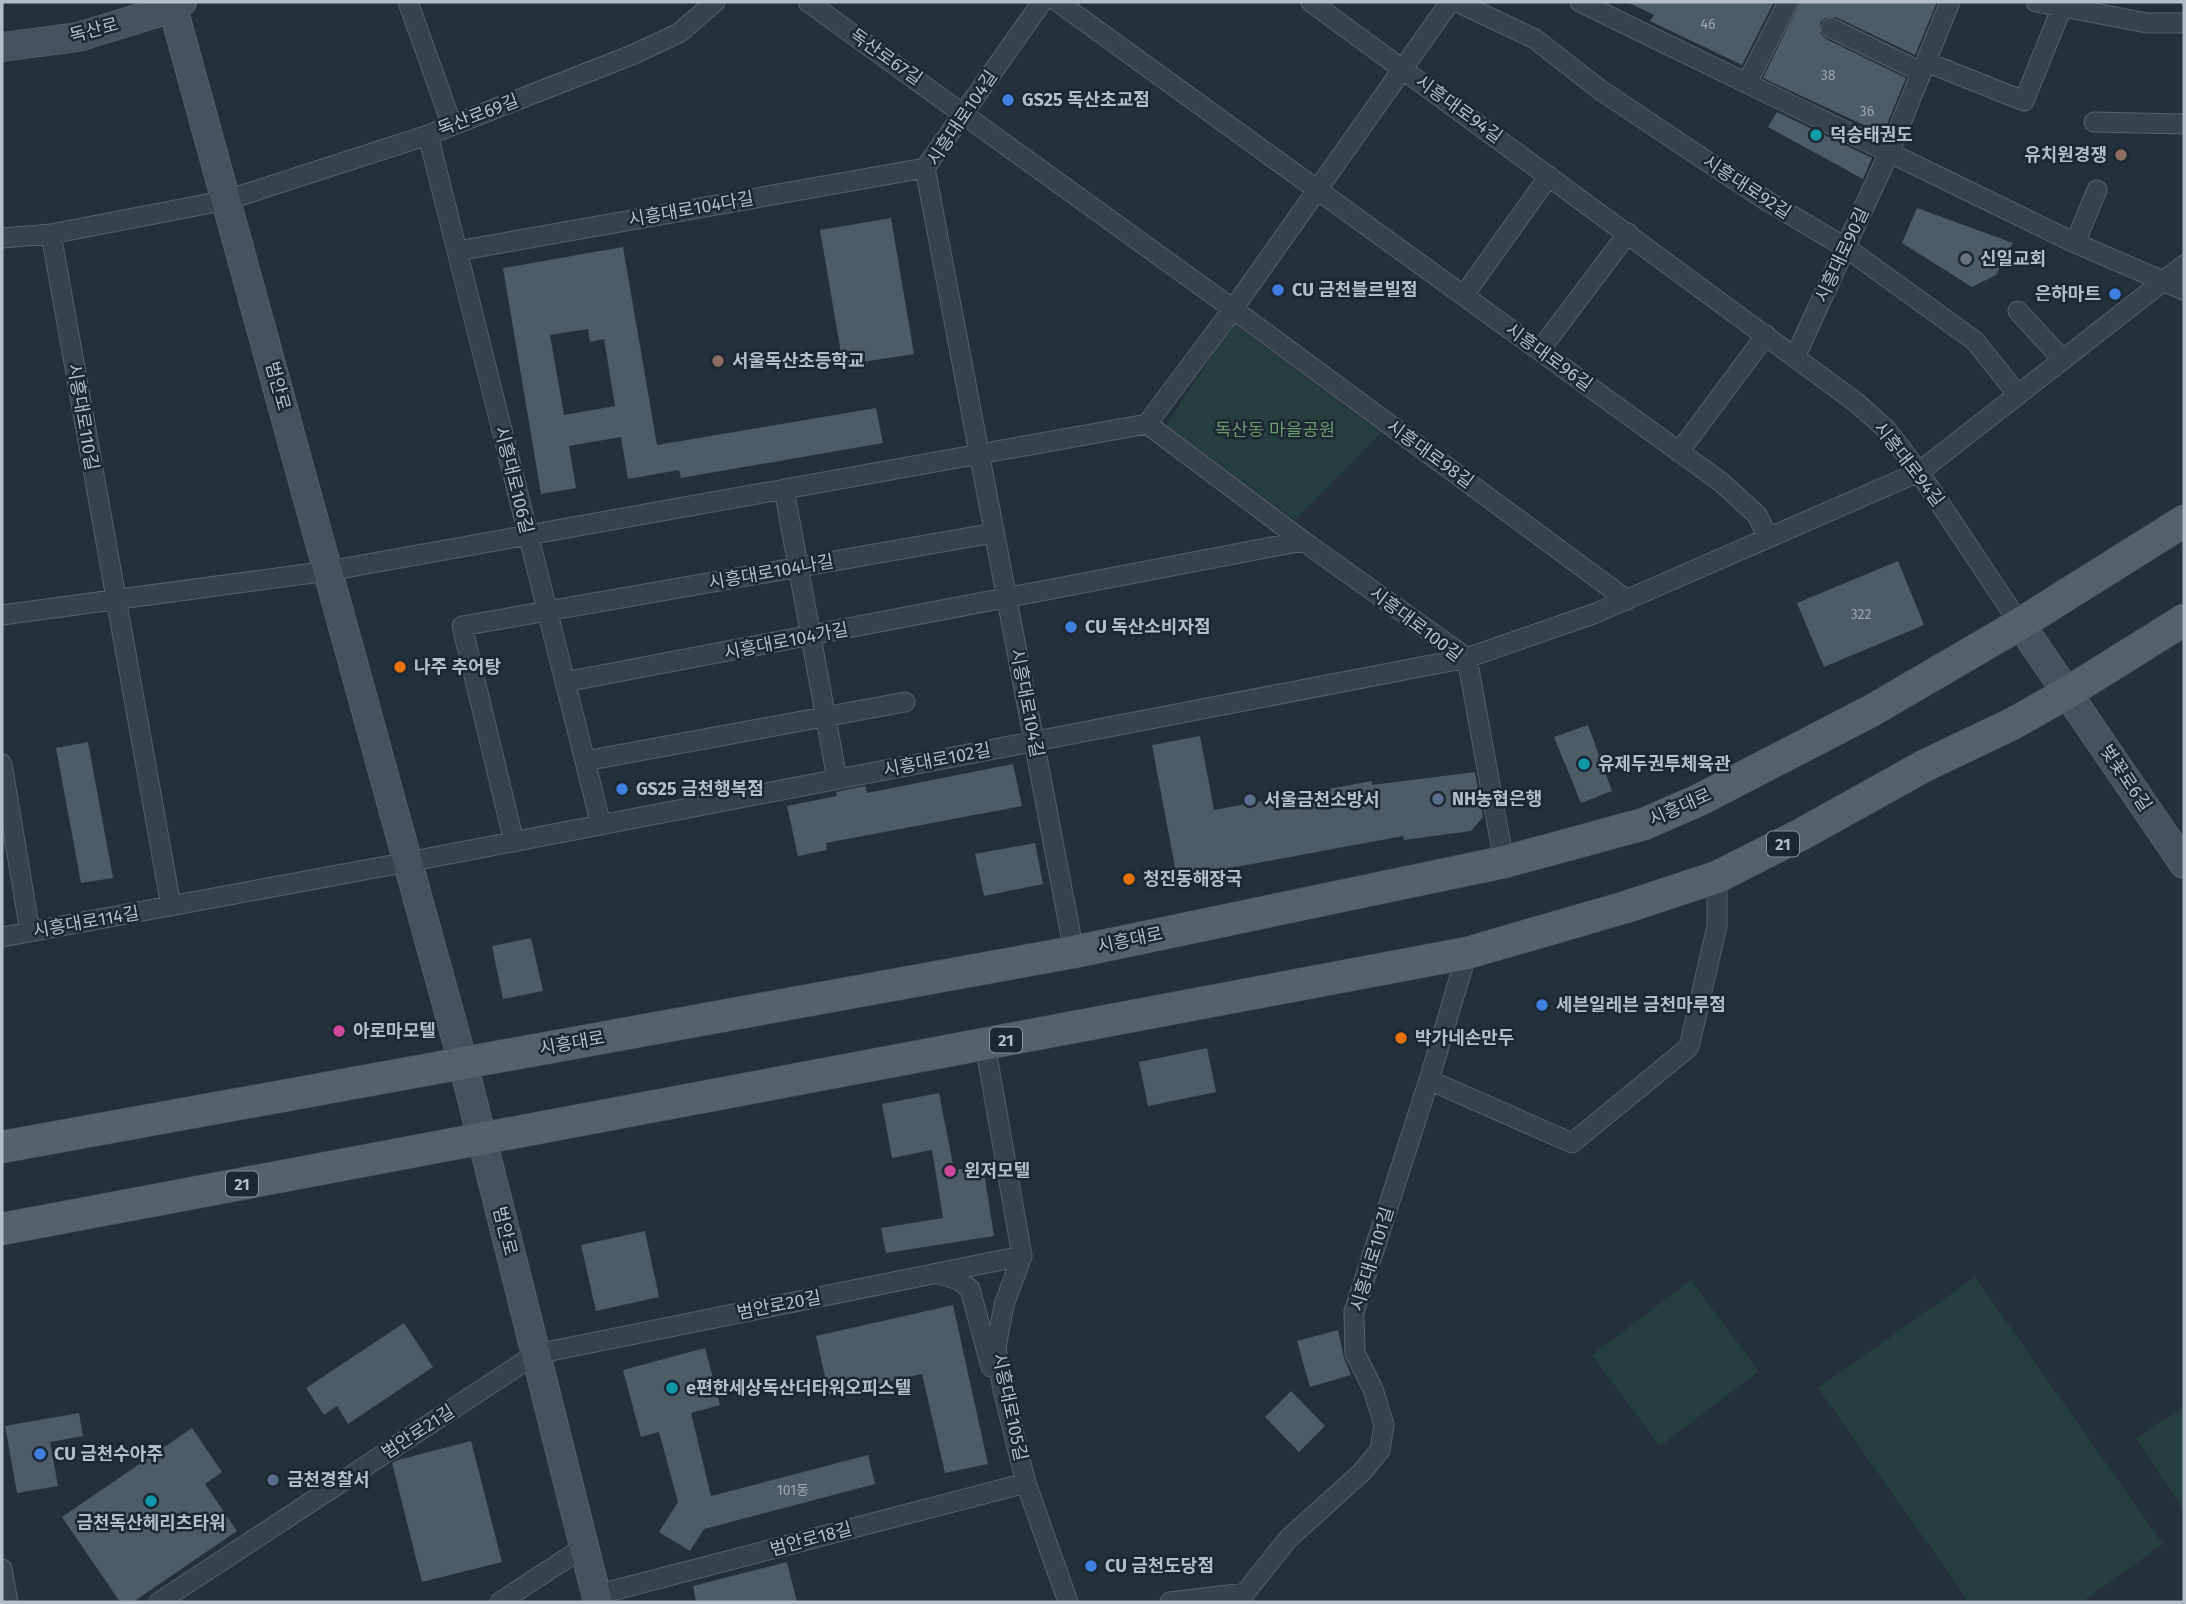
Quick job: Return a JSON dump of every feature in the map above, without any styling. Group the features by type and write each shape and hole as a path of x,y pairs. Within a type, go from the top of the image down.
{"main road":[{"name":"독산로","path":"2,47 78,37 176,4"},
{"name":"범안로","path":"176,4 227,201 463,1063 597,1599"},
{"name":"시흥대로","path":"2,1147 1074,952 1503,862 1644,824 1699,800 1871,710 2020,624 2184,521"},
{"name":"21","path":"2,1229 1467,953 1626,907 1717,877 1800,835 1924,766 2012,724 2184,620"},
{"name":"벚꽃로6길","path":"2020,624 2184,864"}],"street":[{"path":"408,2 452,125"},
{"name":"독산로69길","path":"227,201 428,135 644,50 679,33 715,2"},
{"name":"독산로67길","path":"808,2 964,113"},
{"name":"시흥대로104길","path":"1042,2 925,168 1074,952"},
{"name":"시흥대로96길","path":"1058,2 1721,482 1757,515 1768,537"},
{"name":"시흥대로94길","path":"1311,2 1857,403 1887,430 1919,472 2020,624"},
{"path":"1404,68 1450,2"},
{"name":"시흥대로92길","path":"1457,2 1535,39 1600,89 1676,141 1767,201 1845,247 1975,341 2018,395"},
{"path":"1580,2 2075,243 2184,290"},
{"path":"1747,83 1788,2"},
{"name":"시흥대로90길","path":"1795,357 1888,152 1950,2"},
{"path":"2036,2 2147,23 2184,23"},
{"path":"1831,28 1924,67 2024,101 2062,7"},
{"name":"시흥대로94길","path":"1318,189 1404,68"},
{"name":"시흥대로98길","path":"964,113 1627,600"},
{"path":"2094,122 2184,124"},
{"name":"시흥대로106길","path":"428,135 601,825"},
{"name":"시흥대로104다길","path":"457,251 925,168"},
{"path":"1464,295 1549,176"},
{"path":"2,615 328,571 1147,424 1318,189"},
{"path":"2075,243 2097,190"},
{"path":"2,238 51,234 227,201"},
{"path":"1539,350 1628,233"},
{"name":"시흥대로110길","path":"51,234 171,906"},
{"path":"1466,658 1627,600 1919,472 2184,265"},
{"path":"2018,311 2063,360"},
{"path":"1679,452 1766,335"},
{"name":"시흥대로100길","path":"1147,424 1466,658 1503,862"},
{"path":"784,489 838,779"},
{"name":"시흥대로104나길","path":"514,842 462,626 994,533"},
{"path":"1007,600 1303,541"},
{"name":"시흥대로104가길","path":"565,682 1007,600"},
{"name":"시흥대로102길","path":"408,862 1466,658"},
{"path":"585,761 905,702"},
{"path":"2,764 30,932"},
{"path":"171,906 408,862"},
{"path":"1429,1080 1572,1143 1689,1047 1717,926 1717,877"},
{"name":"시흥대로114길","path":"2,937 171,906"},
{"name":"시흥대로101길","path":"1248,1597 1288,1539 1362,1472 1380,1450 1384,1426 1373,1390 1354,1353 1354,1312 1467,953"},
{"path":"985,1044 1022,1256"},
{"name":"범안로20길","path":"536,1354 1022,1256"},
{"name":"시흥대로105길","path":"1022,1256 1004,1305 996,1347 1003,1390 1026,1483 1068,1602"},
{"path":"937,1273 959,1280 970,1289 988,1362 1003,1390"},
{"name":"범안로21길","path":"159,1602 536,1354"},
{"name":"범안로18길","path":"597,1599 1026,1483"},
{"path":"500,1602 584,1547"},
{"path":"2,1569 8,1602"},
{"path":"1170,1602 1248,1597"}],"green space":[{"name":"독산동 마을공원","path":"1233,323 1381,433 1295,520 1166,425"},
{"path":"1975,1277 2163,1544 2082,1602 1969,1602 1818,1388"},
{"path":"1691,1280 1759,1371 1660,1446 1592,1355"},
{"path":"2184,1406 2184,1511 2136,1438"}],"building":[{"path":"1627,2 1774,2 1742,65 1650,21 1654,15"},
{"path":"1800,2 1937,2 1915,55 1836,17 1825,18 1820,23 1821,34 1826,39 1906,78 1883,134 1763,78"},
{"name":"덕승태권도","path":"1777,112 1872,158 1863,179 1768,127"},
{"name":"신일교회","path":"1917,208 2013,243 1996,275 1972,287 1902,243"},
{"path":"891,218 914,354 843,365 820,230"},
{"path":"623,247 657,445 876,408 883,443 681,478 679,470 628,479 621,437 569,446 576,488 541,494 503,268","holes":["588,329 590,342 604,339 615,406 564,415 550,335"]},
{"path":"1898,561 1924,625 1824,667 1797,603"},
{"name":"유제두권투체육관","path":"1588,725 1612,791 1581,803 1554,737"},
{"path":"1200,736 1214,810 1372,781 1372,785 1475,772 1483,817 1471,831 1404,840 1403,836 1177,878 1152,745"},
{"path":"88,742 113,878 81,883 56,748"},
{"path":"1013,764 1022,806 826,843 827,850 798,856 787,806 837,796 836,792 865,786 867,793"},
{"path":"1035,843 1043,884 984,896 975,854"},
{"path":"531,938 543,991 503,999 492,946"},
{"path":"1207,1048 1216,1092 1148,1106 1139,1062"},
{"path":"939,1093 954,1170 983,1166 994,1236 886,1253 881,1228 943,1218 932,1150 892,1158 882,1104"},
{"path":"645,1231 659,1297 596,1311 581,1245"},
{"path":"953,1305 988,1464 945,1473 922,1374 829,1395 816,1336"},
{"path":"404,1323 433,1367 348,1424 337,1406 324,1415 306,1388"},
{"path":"1338,1330 1351,1375 1310,1387 1297,1341"},
{"path":"705,1348 720,1405 691,1413 711,1496 868,1455 875,1484 704,1529 690,1551 659,1532 678,1502 659,1432 641,1437 623,1370"},
{"path":"1291,1391 1325,1426 1299,1452 1265,1417"},
{"path":"79,1413 83,1436 50,1442 58,1486 17,1493 5,1426"},
{"name":"금천독산헤리츠타워","path":"192,1428 222,1472 205,1484 237,1531 133,1602 120,1602 62,1517"},
{"path":"471,1441 502,1562 422,1582 392,1463"},
{"path":"787,1562 797,1602 696,1602 693,1586"}],"place":[{"name":"GS25 독산초교점","path":"1008,100"},
{"name":"덕승태권도","path":"1816,135"},
{"name":"유치원경쟁","path":"2121,155"},
{"name":"신일교회","path":"1966,259"},
{"name":"CU 금천블르빌점","path":"1278,290"},
{"name":"은하마트","path":"2115,294"},
{"name":"서울독산초등학교","path":"718,361"},
{"name":"CU 독산소비자점","path":"1071,627"},
{"name":"나주 추어탕","path":"400,667"},
{"name":"유제두권투체육관","path":"1584,764"},
{"name":"GS25 금천행복점","path":"622,789"},
{"name":"NH농협은행","path":"1438,799"},
{"name":"서울금천소방서","path":"1250,800"},
{"name":"청진동해장국","path":"1129,879"},
{"name":"세븐일레븐 금천마루점","path":"1542,1005"},
{"name":"아로마모텔","path":"339,1031"},
{"name":"박가네손만두","path":"1401,1038"},
{"name":"윈저모텔","path":"950,1171"},
{"name":"e편한세상독산더타워오피스텔","path":"672,1388"},
{"name":"CU 금천수아주","path":"40,1454"},
{"name":"금천경찰서","path":"273,1480"},
{"name":"금천독산헤리츠타워","path":"151,1501"},
{"name":"CU 금천도당점","path":"1091,1566"}]}
